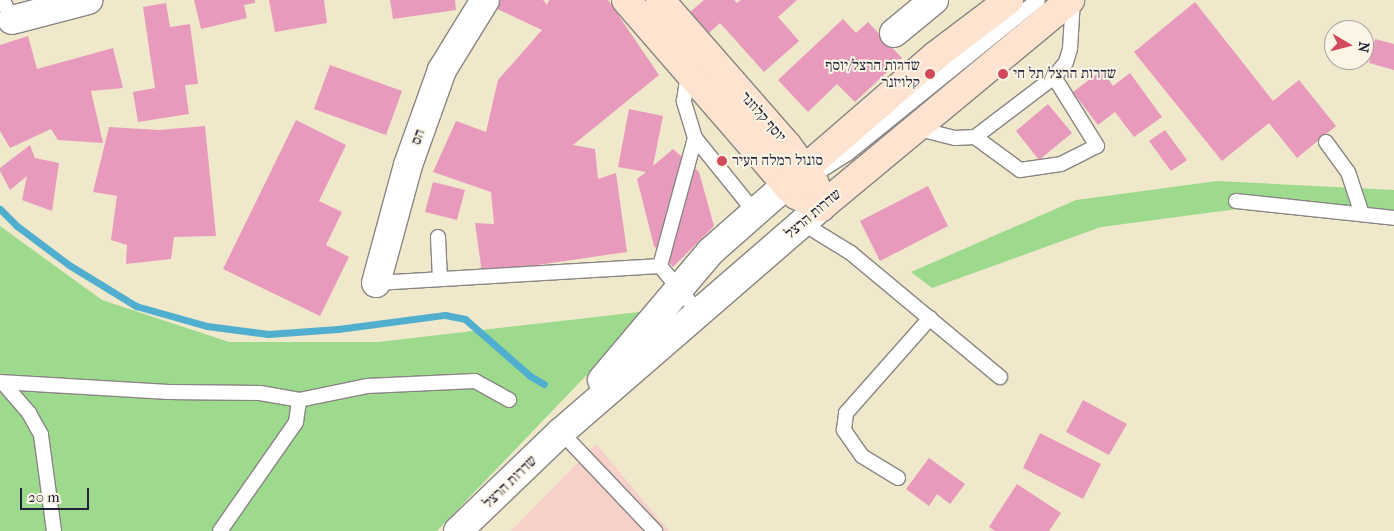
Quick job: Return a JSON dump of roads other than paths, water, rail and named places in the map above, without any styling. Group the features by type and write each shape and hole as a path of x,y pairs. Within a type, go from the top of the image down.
{"main road":[{"name":"יוסף קלוזנר","path":"626,0 688,69 801,176"},
{"name":"יוסף קלוזנר","path":"660,0 801,176"},
{"name":"שדרות הרצל","path":"801,176 934,56 1009,0"},
{"name":"שדרות הרצל","path":"811,215 914,128 1072,0"},
{"name":"יוסף קלוזנר","path":"801,176 796,195 811,215"}],"street":[{"path":"7,10 88,0"},
{"name":"הס","path":"376,283 408,165 442,70 484,0"},
{"path":"894,33 934,0"},
{"name":"שדרות הרצל","path":"561,432 678,287 754,211 801,176"},
{"name":"שדרות הרצל","path":"458,531 561,432 811,215"}],"lane":[{"name":"שדרות הרצל","path":"801,176 847,154 1038,0"},
{"path":"914,128 955,138 975,137 1054,77 1066,62 1070,49 1072,0"},
{"path":"688,69 684,101 695,138 754,211"},
{"path":"975,137 1020,170 1061,164 1096,146 1054,77"},
{"path":"660,266 695,138"},
{"path":"1326,142 1348,172 1362,214"},
{"path":"1236,201 1394,218"},
{"path":"811,215 851,253 1000,377"},
{"path":"438,237 440,279"},
{"path":"376,283 660,266"},
{"path":"660,266 699,312"},
{"path":"898,478 862,456 844,430 846,413 930,318"},
{"path":"1,382 169,392 260,393 299,400 367,386 475,381 509,400"},
{"path":"1,382 29,413 41,435 54,531"},
{"path":"220,531 296,422 299,400"},
{"path":"561,432 655,531"}],"waterway":[{"path":"0,209 17,226 69,265 136,306 207,326 268,334 338,329 445,315 465,319 530,376 544,384"}],"place":[{"name":"שדרות הרצל/יוסף קלויזנר","path":"930,74"},
{"name":"שדרות הרצל/תל חי","path":"1003,74"},
{"name":"סונול רמלה העיר","path":"722,161"}]}
